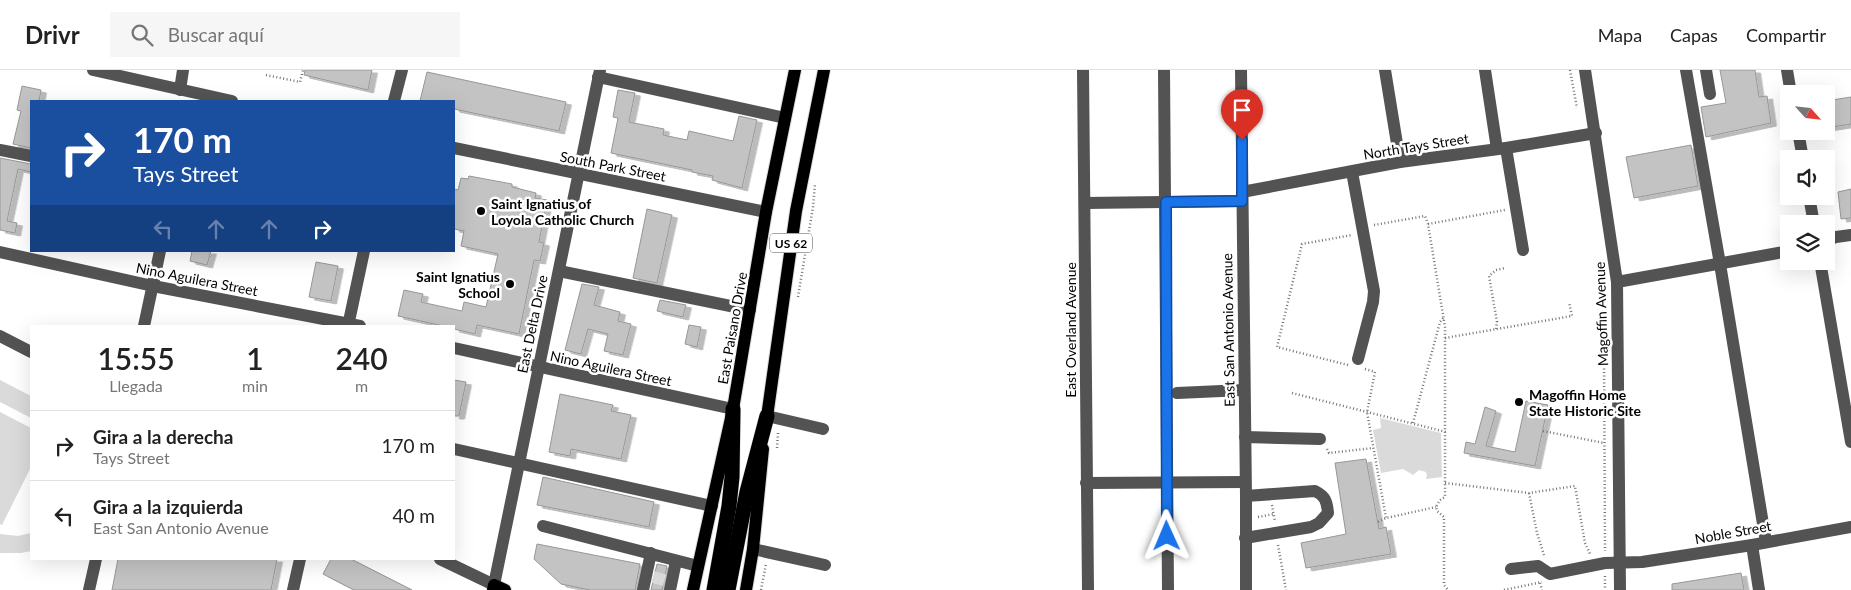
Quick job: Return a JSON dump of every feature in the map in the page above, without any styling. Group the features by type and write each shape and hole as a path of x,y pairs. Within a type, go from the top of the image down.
{"highway":[{"path":"714,590 729,506 732,476 733,409"},
{"path":"728,590 747,492 766,416"}],"main road":[{"name":"East Paisano Drive","path":"693,590 733,409 766,212 794,70"},
{"name":"US 62","path":"746,590 753,549 766,416 796,211 824,70"}],"street":[{"path":"92,70 187,95 224,100"},
{"path":"183,70 187,95"},
{"path":"394,100 402,70"},
{"name":"East Overland Avenue","path":"1083,70 1088,590"},
{"path":"1164,70 1168,590"},
{"name":"East San Antonio Avenue","path":"1241,70 1246,590"},
{"path":"1385,70 1400,162"},
{"path":"1484,70 1523,250"},
{"name":"Magoffin Avenue","path":"1584,70 1596,133 1617,282 1620,590"},
{"path":"1686,70 1766,542"},
{"path":"1706,70 1710,94"},
{"path":"1787,70 1790,85"},
{"path":"599,74 785,118"},
{"name":"East Delta Drive","path":"497,588 519,463 599,74"},
{"name":"North Tays Street","path":"1085,203 1166,202 1242,196 1400,162 1596,133"},
{"name":"South Park Street","path":"455,148 766,212"},
{"path":"0,150 30,156"},
{"path":"1352,172 1374,291 1359,365"},
{"path":"1835,237 1851,235"},
{"name":"Nino Aguilera Street","path":"0,252 153,286 352,325"},
{"path":"144,325 160,252"},
{"path":"352,325 364,252"},
{"path":"1617,282 1780,253"},
{"path":"1822,270 1851,442"},
{"path":"559,271 750,310"},
{"path":"0,336 30,351"},
{"name":"Nino Aguilera Street","path":"455,348 538,368 733,409"},
{"path":"1177,393 1244,390"},
{"path":"766,416 823,428"},
{"path":"1245,438 1320,439"},
{"path":"455,449 712,506"},
{"path":"1086,484 1245,482"},
{"path":"1245,538 1311,527 1319,524 1328,513 1327,503 1323,495 1315,491 1246,496"},
{"path":"543,526 698,566"},
{"name":"Noble Street","path":"1548,577 1599,565 1642,562 1851,527"},
{"path":"1752,545 1760,590"},
{"path":"753,549 825,565"},
{"path":"643,590 650,577 651,553"},
{"path":"89,590 96,560"},
{"path":"293,590 300,560"},
{"path":"442,560 497,588"},
{"path":"670,584 676,561"},
{"path":"1512,569 1538,566 1548,577"}],"path":[{"path":"266,75 300,82 303,70"},
{"path":"1570,70 1577,113"},
{"path":"797,302 816,183"},
{"path":"1428,224 1507,210"},
{"path":"1370,226 1425,216 1444,317 1445,338 1445,497 1440,500 1436,507 1386,518 1378,522"},
{"path":"1356,234 1302,244 1277,346 1359,365 1375,372 1367,412 1386,518"},
{"path":"1496,329 1497,322 1490,276 1496,270 1506,268"},
{"path":"1445,338 1572,316 1569,302"},
{"path":"1413,423 1440,322 1444,317"},
{"path":"1604,337 1604,443 1599,565 1605,590"},
{"path":"1292,393 1446,432"},
{"path":"1542,431 1604,443"},
{"path":"1320,439 1329,453 1373,448"},
{"path":"1445,483 1529,493 1575,486 1585,543 1599,565"},
{"path":"1529,493 1544,558 1552,565 1542,590"},
{"path":"1436,507 1444,517 1444,585 1448,590"},
{"path":"1257,517 1274,514"},
{"path":"761,590 766,563"},
{"path":"1504,590 1548,577"}],"shaded area":[{"path":"0,380 30,395 30,417 0,402"},
{"path":"0,412 30,427 30,469 2,525 0,524"},
{"path":"1380,418 1441,433 1442,477 1426,479 1426,472 1419,470 1413,475 1403,469 1381,473 1373,430 1381,428"},
{"path":"30,533 30,551 0,553 0,534 18,536"}],"building":[{"path":"305,70 372,70 368,90 304,75"},
{"path":"1720,70 1755,70 1759,97 1767,96 1771,123 1706,137 1701,107 1726,103"},
{"path":"427,72 566,102 559,131 455,109 455,100 420,100"},
{"path":"22,86 41,90 39,100 30,100 30,148 13,144 21,111 17,110"},
{"path":"618,90 635,93 629,122 664,129 663,135 687,140 689,131 733,141 739,116 757,120 742,188 712,180 713,176 692,172 692,170 611,153 618,118 613,117"},
{"path":"1851,97 1851,124 1835,127 1835,100"},
{"path":"1691,145 1698,186 1634,198 1626,157"},
{"path":"0,158 30,164 30,172 18,169 7,221 17,223 15,233 0,230"},
{"path":"469,176 512,184 512,187 536,193 535,198 547,200 539,242 544,243 540,261 534,260 519,334 477,325 475,334 455,329 455,325 438,325 398,316 404,290 423,294 421,302 462,311 464,302 486,307 498,254 461,246 464,231 455,229 455,189 458,190 461,178 468,179"},
{"path":"1851,189 1851,218 1841,219 1838,192"},
{"path":"647,209 672,215 657,283 633,278"},
{"path":"192,252 211,252 207,265 190,261"},
{"path":"316,262 338,266 331,301 309,297"},
{"path":"582,284 599,287 594,305 620,312 618,321 631,324 623,355 604,351 608,334 588,329 581,354 565,350"},
{"path":"660,300 686,305 683,317 657,311"},
{"path":"689,325 701,327 697,347 685,344"},
{"path":"455,380 466,382 459,416 455,416"},
{"path":"560,394 613,405 611,411 631,415 621,459 571,449 570,456 549,452"},
{"path":"1526,401 1548,405 1535,466 1464,453 1466,442 1475,444 1485,407 1496,411 1486,446 1515,452"},
{"path":"1366,459 1379,529 1386,527 1391,554 1306,568 1301,543 1346,534 1335,463"},
{"path":"543,477 654,502 649,527 537,505"},
{"path":"537,544 640,564 635,590 590,590 561,584 534,559"},
{"path":"118,560 277,560 271,590 112,590"},
{"path":"330,560 353,560 412,590 354,590 323,574"},
{"path":"657,564 667,566 662,590 651,590"},
{"path":"1741,573 1744,590 1672,590 1672,584"}],"tunnel":[{"path":"653,577 667,581"}],"place":[{"name":"Saint Ignatius of Loyola Catholic Church","path":"481,211"},
{"name":"Saint Ignatius School","path":"510,284"},
{"name":"Magoffin Home State Historic Site","path":"1519,402"}],"route":[{"path":"1167,536 1166,202 1242,201 1242,140"}]}
